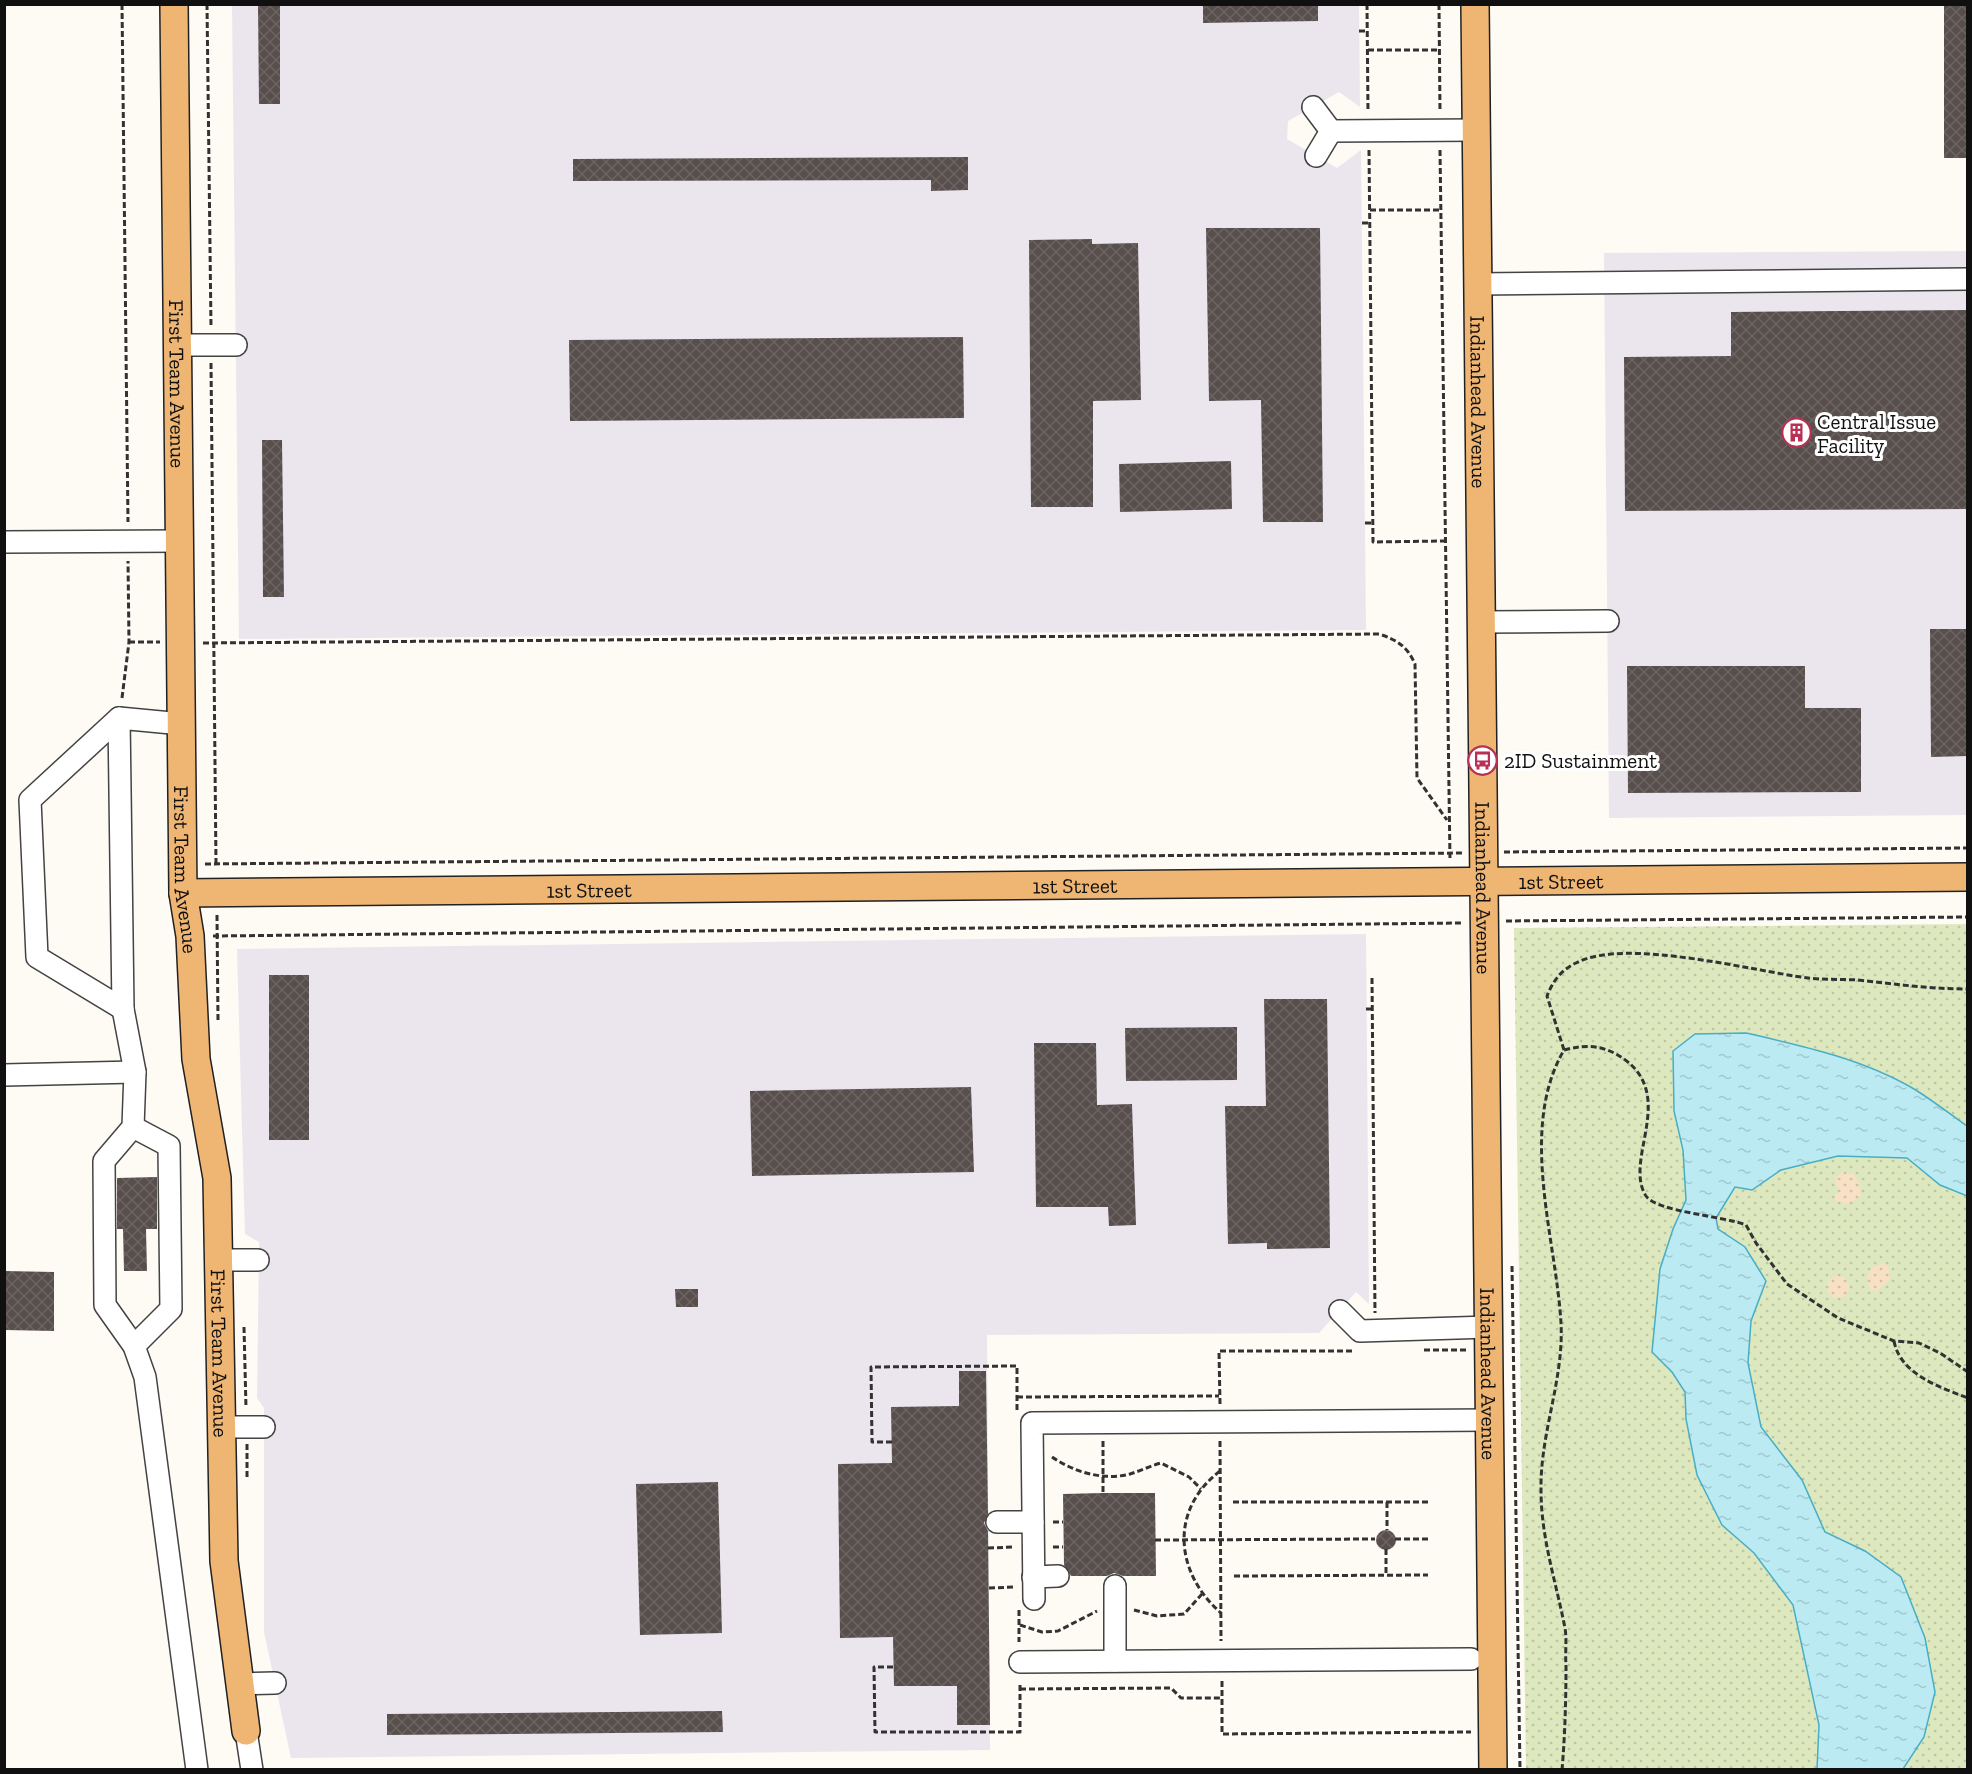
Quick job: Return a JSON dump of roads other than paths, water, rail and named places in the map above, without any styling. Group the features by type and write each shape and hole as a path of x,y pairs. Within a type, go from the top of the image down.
{"main road":[{"name":"First Team Avenue","path":"174,4 183,893 190,936 196,1059 217,1178 219,1260 244,1427 224,1561 246,1731"},
{"name":"Indianhead Avenue","path":"1475,4 1493,1770"},
{"name":"1st Street","path":"183,893 1968,877"}],"lane":[{"path":"1313,107 1331,131"},
{"path":"1331,131 1476,130"},
{"path":"1316,156 1331,131"},
{"path":"1478,284 1968,279"},
{"path":"178,345 236,345"},
{"path":"4,542 180,541"},
{"path":"1481,622 1608,621"},
{"path":"123,1009 37,957 30,800 119,718 182,724"},
{"path":"119,718 123,1009 135,1072 133,1127 104,1161 105,1305 134,1346 145,1377 198,1770"},
{"path":"4,1075 135,1072"},
{"path":"133,1127 169,1146 171,1309 134,1346"},
{"path":"219,1260 258,1260"},
{"path":"1340,1311 1360,1331 1489,1327"},
{"path":"1058,1576 1026,1593 1033,1522 1032,1423 1490,1420"},
{"path":"997,1522 1033,1522"},
{"path":"1115,1586 1116,1661"},
{"path":"1020,1662 1471,1659"},
{"path":"240,1684 275,1683"},
{"path":"246,1731 252,1770"}],"water":[{"path":"1746,1033 1832,1055 1874,1069 1914,1089 1967,1126 1967,1196 1940,1185 1907,1158 1838,1156 1781,1170 1752,1190 1735,1187 1716,1218 1718,1229 1745,1247 1766,1281 1751,1321 1748,1363 1761,1427 1802,1480 1825,1532 1865,1551 1901,1577 1925,1638 1935,1692 1924,1737 1903,1769 1817,1769 1819,1725 1793,1605 1754,1553 1722,1525 1697,1475 1686,1419 1685,1392 1672,1372 1652,1352 1660,1269 1673,1229 1686,1200 1683,1150 1674,1111 1673,1051 1695,1034"}],"place":[{"name":"Central Issue Facility","path":"1796,433"},
{"name":"2ID Sustainment","path":"1483,760"}]}
